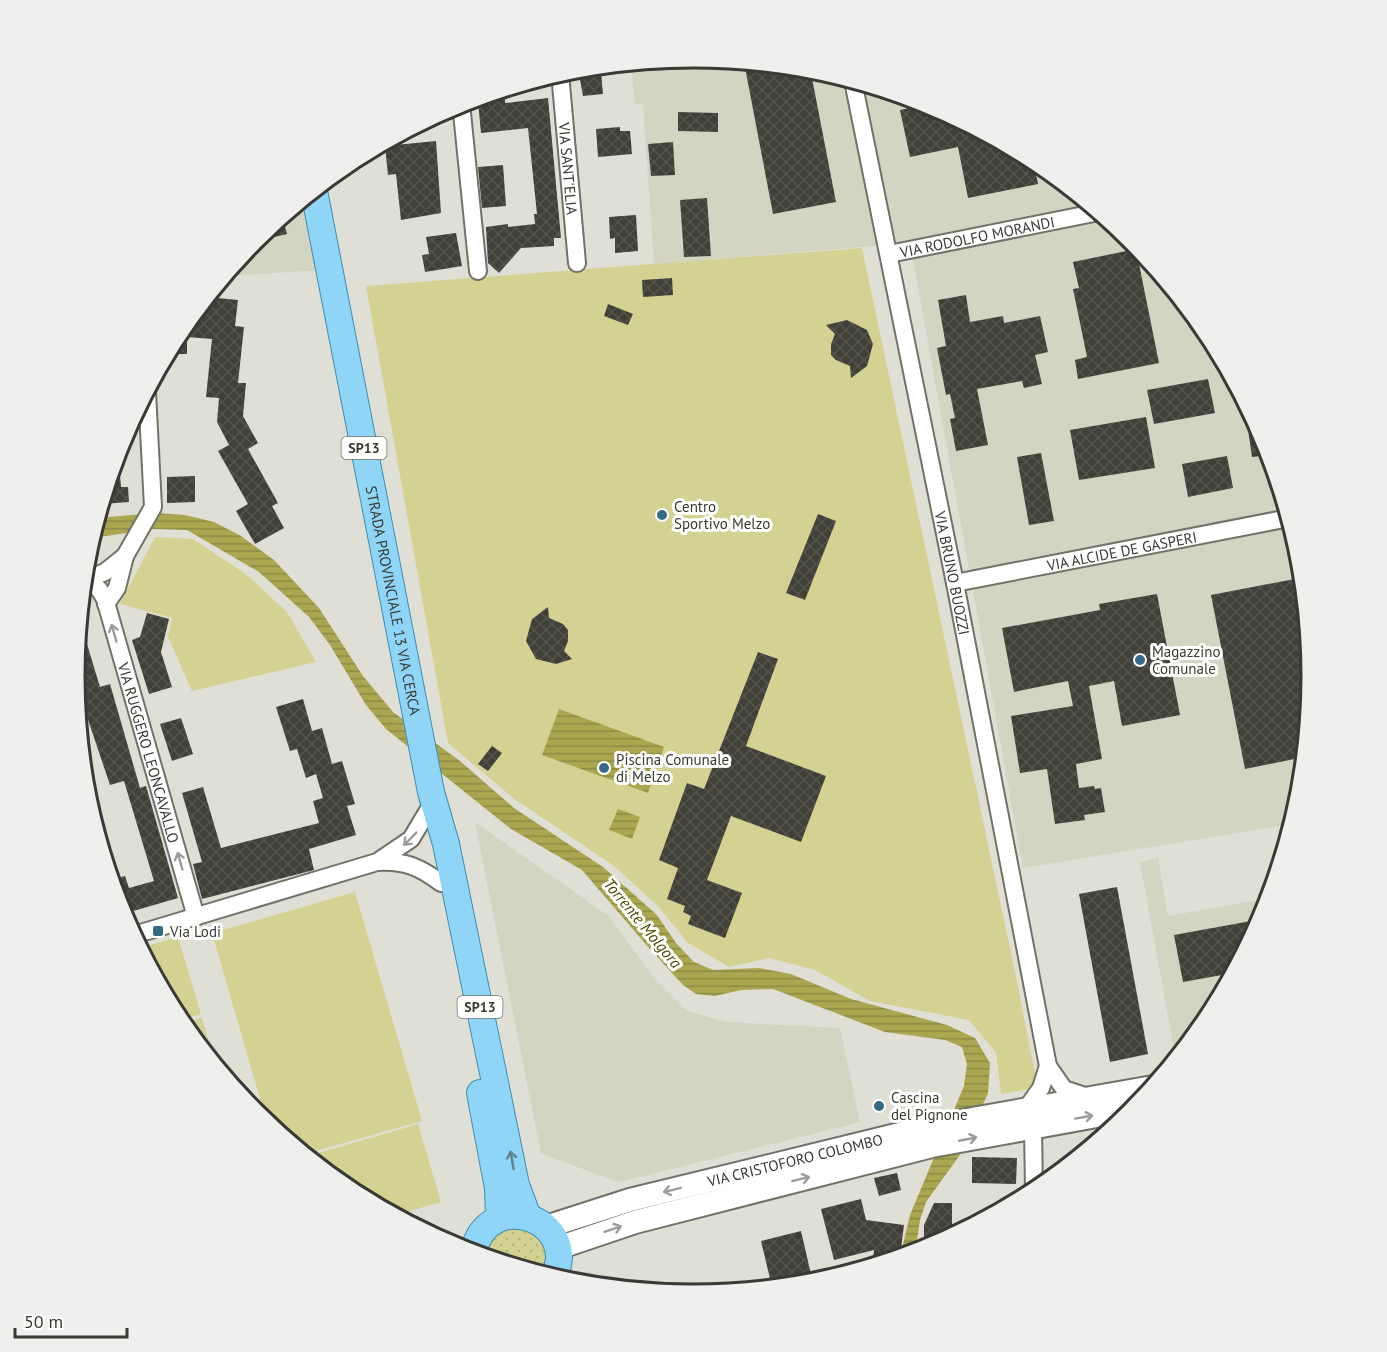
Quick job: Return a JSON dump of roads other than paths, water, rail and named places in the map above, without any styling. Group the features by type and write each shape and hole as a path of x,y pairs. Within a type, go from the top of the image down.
{"main road":[{"name":"STRADA PROVINCIALE 13 VIA CERCA","path":"316,199 432,798 446,844 516,1185 544,1231 559,1264 557,1269"},
{"name":"STRADA PROVINCIALE 13 VIA CERCA","path":"432,798 434,847 498,1188 499,1218"},
{"path":"477,1244 482,1231 499,1218 544,1231"}],"street":[{"name":"VIA SANT'ELIA","path":"561,82 577,263"},
{"name":"VIA BRUNO BUOZZI","path":"855,89 955,583 1048,1066 1064,1089 1089,1097"},
{"path":"462,114 478,271"},
{"name":"VIA RODOLFO MORANDI","path":"889,254 1089,214"},
{"path":"93,588 117,588 127,552 152,511 154,498 148,407"},
{"name":"VIA ALCIDE DE GASPERI","path":"955,583 1281,520"},
{"path":"93,588 105,572 127,552"},
{"name":"VIA RUGGERO LEONCAVALLO","path":"93,588 196,918"},
{"path":"377,862 411,839 432,798"},
{"path":"142,933 377,862 398,861 409,864 441,883"},
{"path":"1032,1182 1017,1120 1038,1094 1048,1066"},
{"name":"VIA CRISTOFORO COLOMBO","path":"1017,1120 1089,1097 1140,1089"},
{"name":"VIA CRISTOFORO COLOMBO","path":"544,1231 646,1218 932,1136 1017,1120 1119,1110"}],"water":[{"name":"Torrente Molgora","path":"155,513 185,515 214,522 241,536 274,560 319,608 363,676 393,712 460,761 514,808 603,867 657,915 676,943 694,962 713,970 759,968 791,974 851,999 947,1025 975,1038 990,1063 988,1093 962,1152 926,1202 917,1242 902,1247 910,1215 964,1086 967,1064 962,1047 945,1040 885,1032 773,989 741,990 715,996 696,994 683,985 582,870 511,829 386,729 366,705 330,645 309,617 259,572 187,530 154,529 102,537 106,517"},
{"name":"Piscina Comunale di Melzo","path":"559,709 664,747 648,793 542,755"},
{"name":"Piscina Comunale di Melzo","path":"618,809 640,817 632,839 609,830"}],"place":[{"name":"Centro Sportivo Melzo","path":"662,515"},
{"name":"Magazzino Comunale","path":"1140,660"},
{"name":"Piscina Comunale di Melzo","path":"604,768"},
{"name":"Via Lodi","path":"158,931"},
{"name":"Cascina del Pignone","path":"879,1106"}]}
